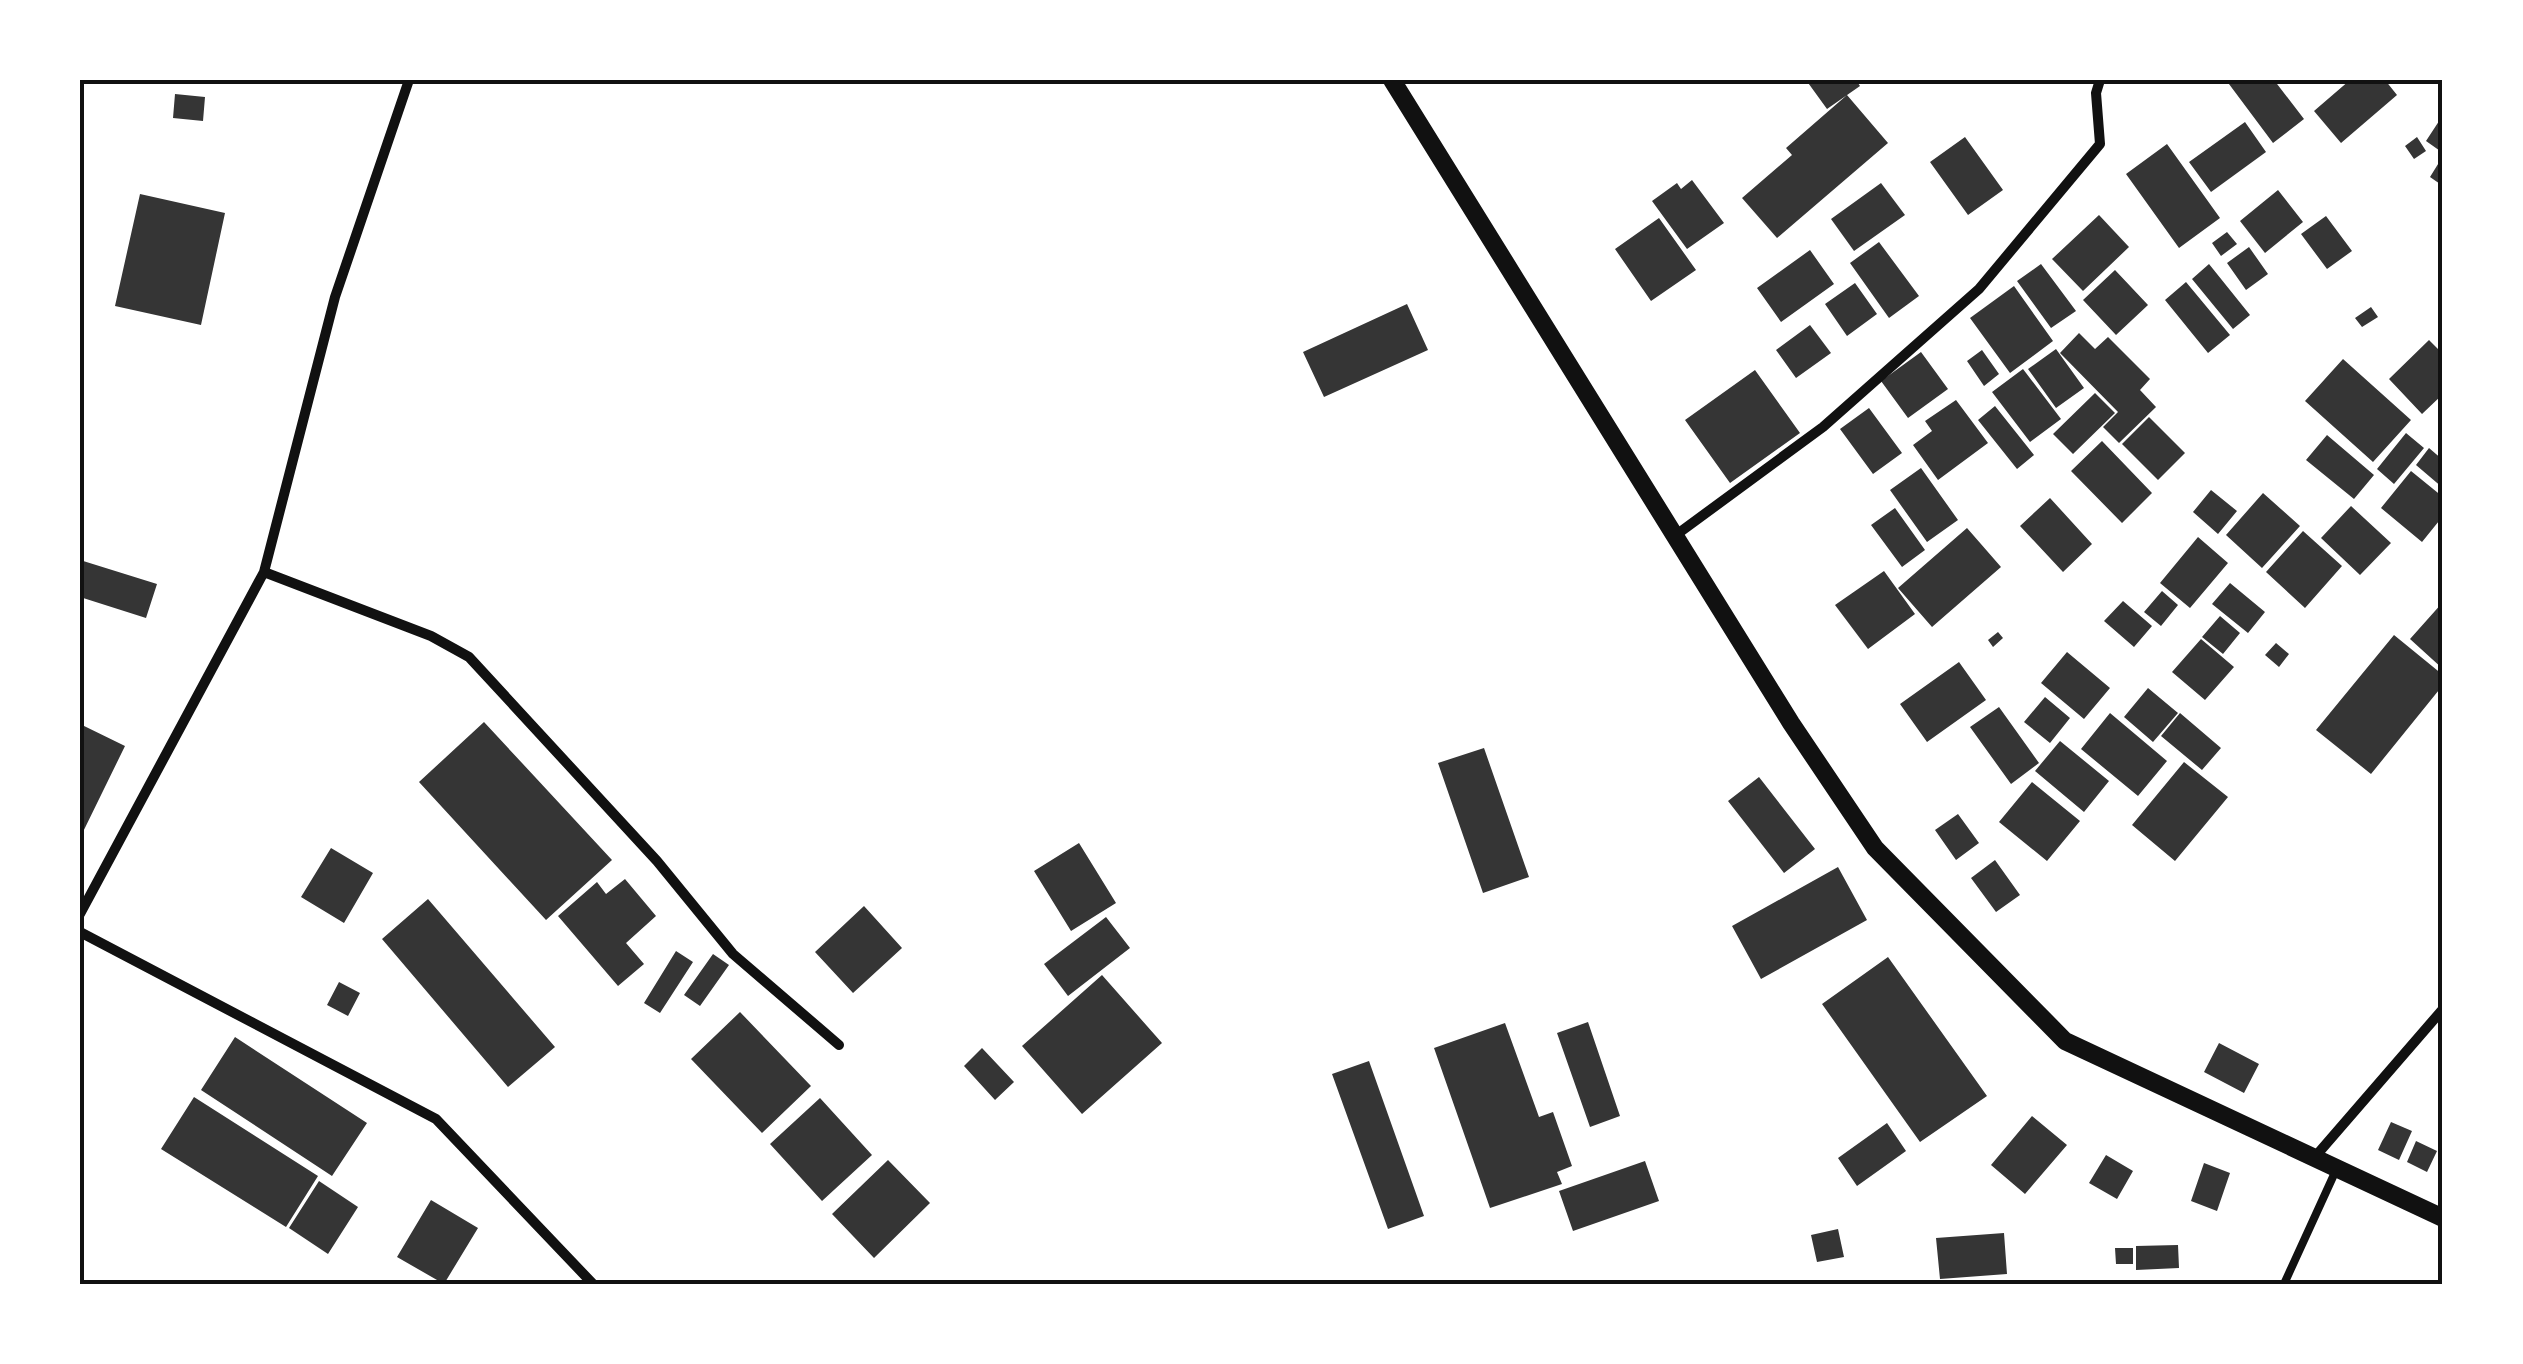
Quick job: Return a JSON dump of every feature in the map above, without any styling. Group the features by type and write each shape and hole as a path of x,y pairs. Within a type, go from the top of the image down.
{"street":[{"path":"80,914 264,572 336,297 409,80"},
{"path":"1392,80 1791,723 1875,848 2065,1041 2443,1218"},
{"path":"1676,536 1823,427 1979,290 2100,144 2096,93 2100,80"},
{"path":"264,572 431,636 469,657 656,861 733,954 839,1046"},
{"path":"80,932 436,1119 593,1284"},
{"path":"2314,1158 2443,1008"}],"lane":[{"path":"2284,1284 2337,1168"}],"building":[{"path":"1806,80 1856,80 1860,86 1827,109"},
{"path":"2226,80 2274,80 2304,119 2273,143"},
{"path":"2350,80 2385,80 2397,95 2341,143 2314,111"},
{"path":"175,94 205,97 203,121 173,118"},
{"path":"1847,95 1888,143 1777,238 1742,198 1792,155 1786,148"},
{"path":"2443,115 2443,153 2426,141"},
{"path":"2245,122 2266,152 2211,192 2189,162"},
{"path":"1965,137 2003,190 1968,215 1930,162"},
{"path":"2417,137 2426,151 2414,159 2405,146"},
{"path":"2167,144 2220,218 2179,248 2126,174"},
{"path":"2443,156 2443,186 2430,177"},
{"path":"1692,180 1724,223 1687,249 1652,201 1677,183 1681,189"},
{"path":"1881,183 1905,215 1854,251 1831,219"},
{"path":"2278,190 2303,222 2265,253 2240,221"},
{"path":"140,194 225,213 201,325 115,306"},
{"path":"2099,215 2129,247 2083,291 2052,259"},
{"path":"2326,216 2352,251 2327,269 2301,234"},
{"path":"1659,218 1696,270 1651,301 1615,249"},
{"path":"2227,232 2237,244 2221,256 2212,243"},
{"path":"1879,242 1919,296 1889,318 1850,263"},
{"path":"2249,247 2268,274 2246,290 2227,263"},
{"path":"1810,250 1834,284 1781,322 1757,288"},
{"path":"2041,264 2076,311 2051,328 2017,281"},
{"path":"2209,264 2250,315 2233,329 2192,279"},
{"path":"2115,270 2148,305 2116,335 2083,300"},
{"path":"2186,282 2230,335 2208,353 2165,300"},
{"path":"1855,283 1877,314 1847,336 1825,304"},
{"path":"2014,286 2053,341 2010,373 1970,318"},
{"path":"1407,304 1428,350 1324,397 1303,352"},
{"path":"2371,307 2378,317 2362,327 2355,318"},
{"path":"1810,325 1831,353 1796,378 1776,350"},
{"path":"2079,333 2095,349 2108,337 2150,379 2140,390 2156,407 2119,443 2103,427 2118,412 2060,353"},
{"path":"2429,340 2443,354 2443,394 2422,414 2389,379"},
{"path":"2056,349 2084,388 2056,408 2028,369"},
{"path":"1982,350 1999,374 1984,386 1967,361"},
{"path":"1921,352 1948,389 1908,418 1881,381"},
{"path":"2343,359 2411,420 2373,462 2305,401"},
{"path":"2023,369 2061,419 2030,442 1992,392"},
{"path":"1755,370 1800,433 1730,483 1685,420"},
{"path":"2095,393 2115,413 2073,454 2053,434"},
{"path":"1956,400 1988,443 1938,480 1913,445 1932,431 1925,421"},
{"path":"1995,406 2034,455 2017,469 1978,420"},
{"path":"1869,408 1902,453 1873,474 1840,429"},
{"path":"2149,417 2185,453 2158,480 2122,444"},
{"path":"2406,433 2424,448 2394,484 2377,469"},
{"path":"2327,435 2374,475 2354,499 2306,460"},
{"path":"2102,441 2152,493 2122,523 2071,471"},
{"path":"2429,448 2443,460 2443,488 2416,465"},
{"path":"1921,468 1958,520 1927,542 1890,490"},
{"path":"2411,471 2443,497 2443,516 2422,542 2381,508"},
{"path":"2211,490 2237,511 2218,534 2193,512"},
{"path":"2263,493 2300,526 2262,568 2226,535"},
{"path":"2050,498 2092,544 2063,572 2020,526"},
{"path":"2351,506 2391,543 2360,575 2321,538"},
{"path":"1895,508 1925,550 1902,567 1871,525"},
{"path":"1967,528 2001,567 1932,627 1898,588"},
{"path":"2303,531 2342,566 2305,608 2266,572"},
{"path":"2198,537 2228,563 2190,608 2160,583"},
{"path":"80,560 157,584 146,618 80,597"},
{"path":"1884,571 1915,614 1868,649 1835,605"},
{"path":"2230,583 2265,612 2248,633 2212,604"},
{"path":"2162,591 2178,605 2161,626 2144,612"},
{"path":"2123,601 2152,626 2134,647 2104,621"},
{"path":"2443,602 2443,669 2410,639"},
{"path":"2220,616 2240,633 2223,654 2202,637"},
{"path":"1998,632 2003,638 1993,647 1988,640"},
{"path":"2394,635 2443,675 2443,685 2371,774 2316,730"},
{"path":"2201,639 2234,667 2205,700 2172,672"},
{"path":"2276,643 2289,654 2279,667 2265,655"},
{"path":"2067,652 2110,688 2084,719 2041,683"},
{"path":"1959,662 1986,700 1927,742 1900,704"},
{"path":"2148,688 2178,713 2153,742 2124,717"},
{"path":"2045,697 2070,718 2050,743 2024,722"},
{"path":"1999,707 2039,763 2011,784 1970,727"},
{"path":"2110,713 2167,761 2138,796 2081,749"},
{"path":"2180,713 2221,748 2202,770 2161,736"},
{"path":"484,722 612,860 546,920 419,782"},
{"path":"80,724 125,746 80,838"},
{"path":"2060,741 2109,781 2084,812 2035,771"},
{"path":"1484,748 1529,877 1483,893 1438,763"},
{"path":"2184,762 2228,797 2175,861 2132,825"},
{"path":"1759,777 1815,849 1784,873 1728,801"},
{"path":"2032,782 2080,821 2047,861 1999,822"},
{"path":"1958,814 1979,843 1956,860 1935,830"},
{"path":"1079,843 1116,903 1071,931 1034,871"},
{"path":"331,848 373,873 344,923 301,897"},
{"path":"1995,860 2020,895 1996,912 1971,878"},
{"path":"1838,867 1867,920 1761,979 1732,926"},
{"path":"625,879 656,916 626,943 644,964 618,986 558,916 597,882 606,894"},
{"path":"428,899 555,1047 508,1087 382,939"},
{"path":"864,906 902,948 853,993 815,952"},
{"path":"1106,917 1130,948 1068,996 1044,964"},
{"path":"676,951 693,962 660,1013 644,1003"},
{"path":"713,954 729,965 700,1006 684,995"},
{"path":"1888,957 1987,1096 1920,1142 1822,1004"},
{"path":"1102,975 1162,1043 1082,1114 1022,1046"},
{"path":"339,982 360,993 348,1016 327,1005"},
{"path":"740,1012 811,1086 762,1133 691,1059"},
{"path":"1588,1022 1620,1116 1590,1127 1557,1033"},
{"path":"1505,1023 1539,1117 1553,1112 1572,1166 1557,1172 1562,1184 1490,1208 1434,1048"},
{"path":"235,1037 367,1123 332,1176 201,1090"},
{"path":"2219,1043 2259,1064 2244,1093 2204,1072"},
{"path":"982,1048 1014,1082 995,1100 964,1066"},
{"path":"1369,1061 1424,1216 1388,1229 1332,1074"},
{"path":"194,1097 318,1176 286,1227 161,1149"},
{"path":"820,1098 872,1155 822,1201 770,1144"},
{"path":"2032,1116 2067,1145 2025,1194 1991,1165"},
{"path":"2391,1122 2412,1131 2399,1160 2378,1150"},
{"path":"1887,1123 1906,1151 1857,1186 1838,1158"},
{"path":"2416,1141 2437,1151 2427,1172 2407,1162"},
{"path":"2106,1155 2133,1171 2117,1199 2089,1183"},
{"path":"888,1160 930,1203 874,1258 832,1214"},
{"path":"1645,1161 1659,1201 1573,1231 1559,1191"},
{"path":"2204,1163 2230,1173 2217,1211 2191,1201"},
{"path":"319,1181 358,1207 328,1254 289,1228"},
{"path":"431,1200 478,1228 444,1284 397,1257"},
{"path":"1838,1229 1844,1257 1817,1262 1811,1235"},
{"path":"2004,1233 2007,1274 1940,1279 1936,1238"},
{"path":"2178,1245 2179,1268 2136,1270 2136,1246"},
{"path":"2115,1248 2133,1248 2133,1264 2116,1264"}]}
